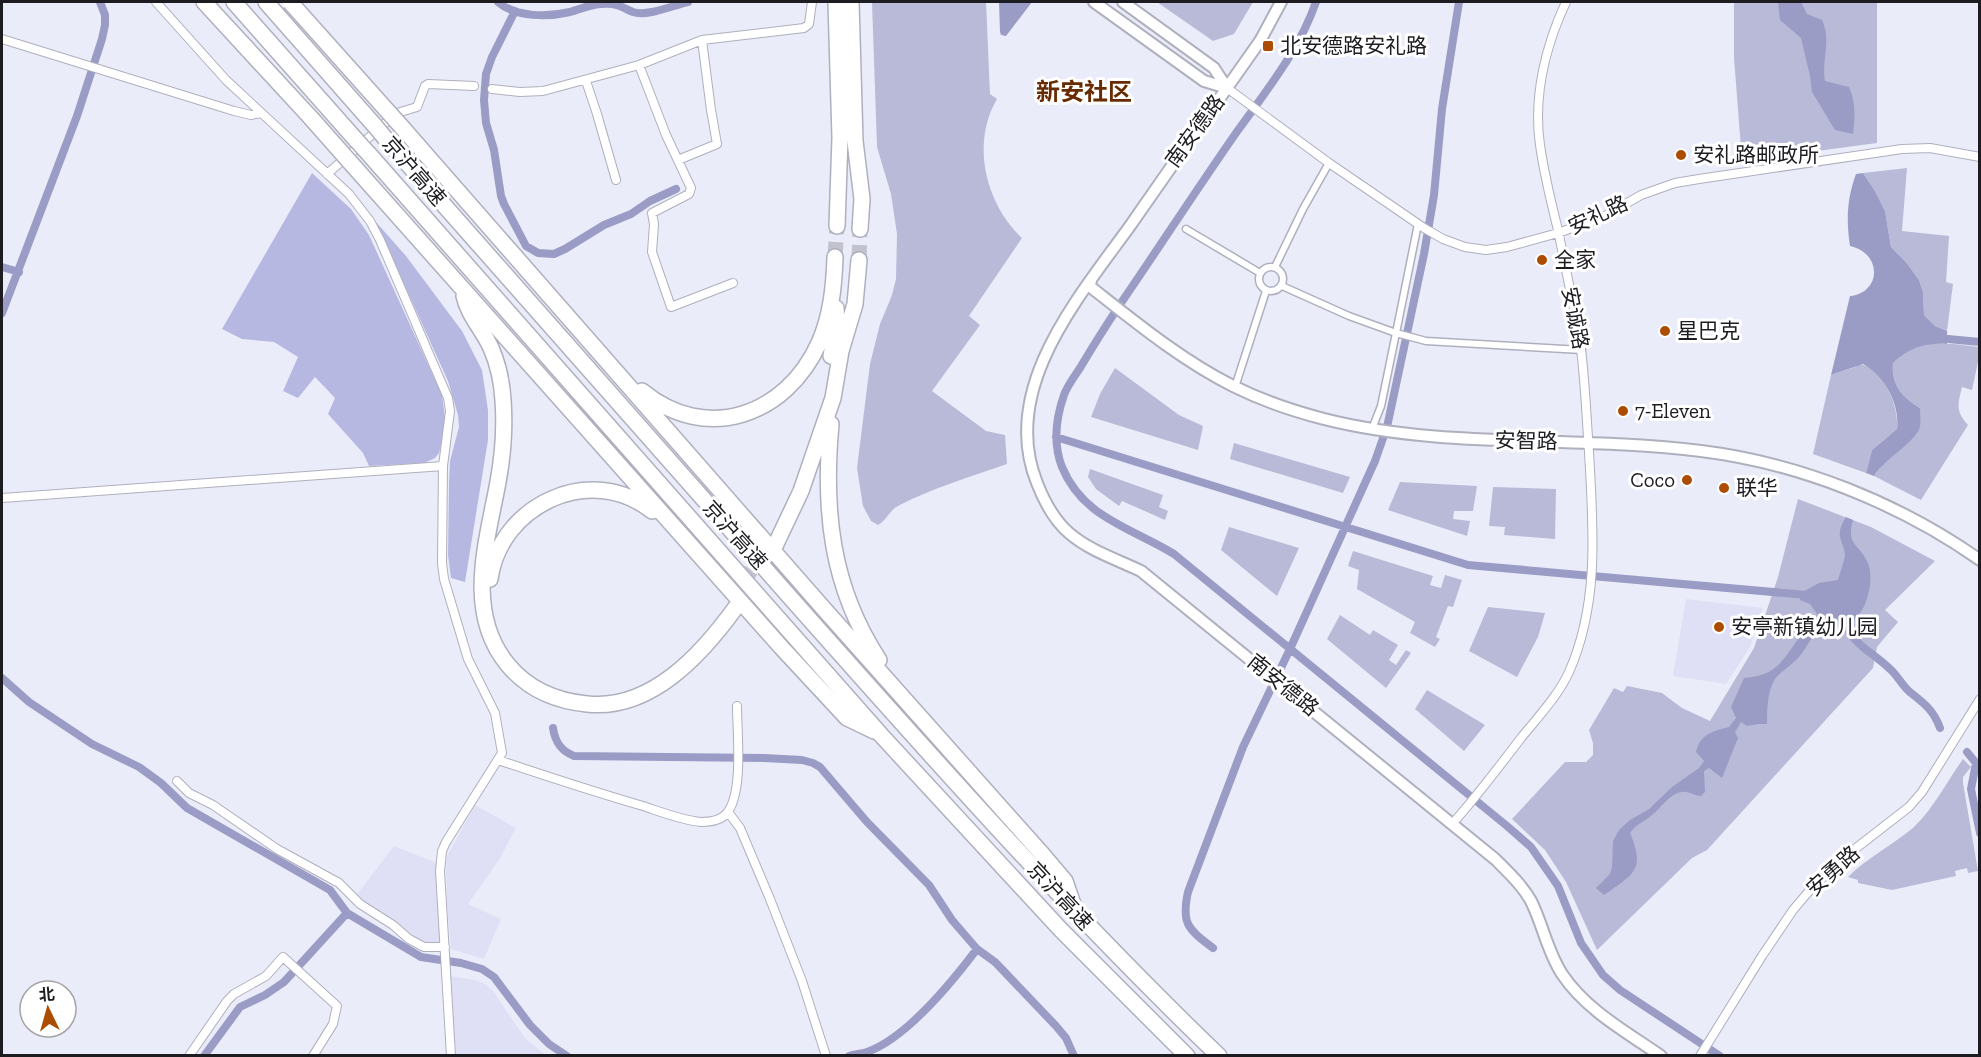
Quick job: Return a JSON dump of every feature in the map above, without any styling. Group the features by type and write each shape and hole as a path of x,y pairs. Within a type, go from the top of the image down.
{"highway":[{"path":"204,2 350,161 781,647 847,718 881,735"},
{"name":"京沪高速","path":"234,2 881,735 1114,985 1187,1056"},
{"name":"京沪高速","path":"266,2 912,735 1077,915 1219,1056"},
{"path":"290,2 1065,881 1077,915"},
{"path":"836,2 840,138 837,226"},
{"path":"851,2 855,141 862,199 860,229"},
{"path":"833,398 801,491 773,543 812,442 837,321 834,285 835,257"},
{"path":"859,260 855,304 841,351 833,398 827,480 833,544 840,576 851,606 889,682"},
{"path":"628,385 642,391 664,407 704,420 726,418 765,405 796,378 809,361 828,320 834,285"},
{"path":"462,287 466,305 491,348 499,374 503,400 504,426 497,486 482,575 486,625 501,657 527,683 574,699 624,695 654,682 681,662 733,604"},
{"path":"540,687 518,666 498,639 493,624 489,592 490,576 500,546 519,521 538,505 556,496 586,490 618,493 641,503 688,543"}],"street":[{"path":"156,2 226,80 349,194 370,221 439,375 450,411 442,466 441,542 444,579 468,659 495,713 502,753 442,850 440,871 451,1056"},
{"path":"492,89 532,92 586,81 639,65 702,40 804,28 809,24 812,2"},
{"name":"安礼路","path":"1094,2 1204,81 1227,88 1329,163 1421,226 1465,247 1486,250 1507,247 1558,233 1603,217 1651,191 1675,183 1902,149 1930,148 1980,157"},
{"name":"安礼路","path":"1123,2 1214,68 1227,88"},
{"name":"南安德路","path":"1281,2 1260,41 1088,285 1052,342 1038,370 1026,428 1026,450 1033,473 1043,498 1054,516 1068,532 1094,551 1141,571 1495,859 1522,886 1538,918 1552,958 1570,986 1596,1011 1661,1056"},
{"name":"安诚路","path":"1453,823 1561,687 1581,639 1592,583 1588,417 1582,350 1539,143 1539,94 1548,51 1556,24 1566,2"},
{"path":"2,39 234,111 251,115 261,113"},
{"path":"678,160 717,144 702,40"},
{"path":"639,65 691,192 657,209 652,215 654,224 652,252 671,307 733,283"},
{"path":"586,81 616,180"},
{"path":"327,174 397,113 417,107 425,86 428,84 474,86"},
{"path":"1275,267 1303,209 1329,163"},
{"path":"1375,429 1399,334 1421,226"},
{"path":"1186,229 1260,273"},
{"path":"1268,267 1275,267 1284,275 1282,286 1272,292 1266,291 1260,286 1258,278 1260,273 1268,267"},
{"name":"安智路","path":"1088,285 1207,372 1235,387 1305,413 1396,433 1486,441 1588,442 1702,451 1744,458 1813,477 1908,516 1980,560"},
{"path":"1282,286 1349,316 1426,341 1582,350"},
{"path":"1235,387 1266,291"},
{"path":"2,498 442,466"},
{"name":"安勇路","path":"1700,1055 1793,910 1842,859 1909,807 1922,792 1980,699"},
{"path":"498,760 688,820 707,822 722,818 735,800 738,764 737,706"},
{"path":"177,781 189,793 213,805 277,849 339,882 360,904 393,925 409,939 424,947 445,949"},
{"path":"728,812 740,828 770,899 802,981 826,1054"},
{"path":"189,1056 226,1001 266,976 283,957 337,1006 333,1024 313,1056"}],"shaded area":[{"path":"872,2 986,2 990,94 997,99 989,116 985,134 986,172 999,208 1022,238 969,316 980,325 932,391 986,431 1005,435 1007,464 951,483 911,500 895,508 878,525 871,521 863,506 857,468 870,364 880,324 896,279 897,234 891,194 877,147"},
{"path":"999,2 1032,2 1006,36 1001,35 1000,32"},
{"path":"1157,2 1253,2 1234,34 1213,41"},
{"path":"1734,2 1877,2 1877,143 1742,161 1734,58"},
{"path":"1778,2 1801,2 1807,14 1822,20 1826,35 1825,81 1849,87 1854,110 1853,134 1835,130 1812,92 1801,38 1780,20"},
{"path":"1907,168 1902,231 1949,236 1946,282 1953,284 1947,331 1935,326 1924,315 1923,292 1919,280 1891,247 1885,211 1863,173"},
{"path":"312,173 351,209 369,235 442,395 445,418 439,453 435,458 424,463 369,466 363,453 328,414 335,398 315,377 298,398 283,391 298,357 274,342 242,339 222,329"},
{"path":"1863,173 1885,211 1891,247 1919,280 1923,292 1924,315 1935,326 1947,331 1947,344 1918,347 1893,363 1894,378 1899,390 1920,408 1920,427 1912,439 1874,476 1866,473 1872,450 1897,429 1893,401 1884,383 1863,364 1831,375 1850,296 1868,287 1874,272 1868,256 1850,246 1849,237 1848,210 1851,192 1856,174"},
{"path":"376,222 406,256 462,331 482,370 488,410 488,440 465,582 451,578 448,555 450,461 459,427 458,415 448,381"},
{"path":"1926,344 1979,347 1979,357 1972,390 1962,387 1959,398 1959,411 1968,425 1921,500 1874,476 1890,456 1920,408 1899,390 1894,378 1893,363 1905,352"},
{"path":"1859,364 1868,367 1883,380 1892,399 1897,420 1897,429 1872,450 1866,473 1813,454 1831,375"},
{"path":"1115,368 1179,415 1203,426 1198,450 1091,417 1100,394"},
{"path":"1234,443 1350,477 1343,493 1230,459"},
{"path":"1090,469 1163,495 1159,507 1168,511 1165,520 1122,501 1119,506 1096,489 1088,477"},
{"path":"1400,482 1477,486 1473,511 1454,511 1453,519 1470,521 1467,536 1388,510"},
{"path":"1493,487 1556,489 1555,539 1504,535 1505,527 1489,526"},
{"path":"1798,499 1871,527 1935,561 1885,610 1898,622 1877,647 1873,668 1707,850 1692,858 1597,950 1566,882 1545,850 1512,819 1565,762 1586,762 1593,755 1593,743 1589,730 1614,688 1623,692 1627,686 1662,693 1682,708 1710,721 1754,648 1778,577"},
{"path":"1846,517 1853,520 1852,539 1869,566 1869,593 1862,610 1847,624 1828,626 1818,631 1799,657 1775,679 1769,695 1767,724 1747,726 1741,722 1735,732 1738,738 1722,778 1709,768 1704,771 1705,792 1701,796 1684,792 1674,795 1632,830 1630,833 1637,856 1634,870 1623,882 1604,895 1596,888 1610,874 1613,841 1619,830 1699,768 1704,761 1696,752 1701,741 1708,734 1729,727 1736,718 1731,707 1744,678 1764,674 1777,666 1816,618 1817,614 1810,604 1800,600 1801,593 1819,583 1838,580 1845,555 1840,532"},
{"path":"1229,527 1299,548 1277,596 1221,550"},
{"path":"1353,551 1433,576 1430,585 1441,588 1445,575 1462,580 1453,607 1448,606 1436,637 1440,639 1435,647 1410,633 1415,622 1357,589 1359,570 1348,566"},
{"name":"安亭新镇幼儿园","path":"1686,599 1763,608 1750,647 1726,684 1673,676"},
{"path":"1488,607 1545,613 1538,637 1517,677 1469,651"},
{"path":"1340,615 1370,635 1373,630 1398,645 1389,660 1396,665 1406,650 1411,653 1386,688 1327,639"},
{"path":"1427,690 1485,725 1464,751 1415,709"},
{"path":"1963,759 1971,767 1963,777 1963,783 1978,871 1968,873 1967,868 1955,871 1956,876 1892,890 1858,883 1858,880 1848,877 1921,820"},
{"path":"475,805 516,828 499,860 468,904 501,919 484,959 451,949 447,904 446,858"},
{"path":"394,846 437,863 441,944 430,945 418,941 355,897"},
{"path":"450,976 485,984 493,991 525,1038 546,1055 455,1055"}],"waterway":[{"path":"2,313 77,116 102,39 105,15 100,2"},
{"path":"498,2 514,11 533,15 562,14 594,5 607,4 633,12 646,13 688,2"},
{"path":"1316,2 1301,37 1281,70 1221,154 1067,388 1059,413 1057,431 1057,449 1062,467 1082,498 1096,510 1110,520 1174,554 1531,847 1558,886 1581,943 1603,975 1620,990 1720,1056"},
{"path":"1213,948 1188,925 1185,912 1188,892 1243,747 1375,461 1387,427 1424,254 1434,195 1442,109 1459,2"},
{"path":"515,11 486,74 484,100 486,123 494,150 501,196 526,246 538,253 554,254 604,225 631,214 650,201 676,189"},
{"path":"2,267 19,272"},
{"path":"1948,339 1980,342"},
{"path":"1056,437 1468,565 1807,595"},
{"path":"1842,619 1852,636 1890,669 1908,691 1928,708 1940,728"},
{"path":"2,678 29,702 92,744 139,767 161,783 187,808 330,890 347,913 421,957 461,963 482,969 494,977 530,1025 549,1044 567,1056"},
{"path":"553,728 559,745 574,756 764,758 802,760 820,767 867,822 929,885 952,920 977,949 995,962 1056,1026 1066,1038 1074,1056"},
{"path":"1967,752 1976,763 1971,789 1980,833"},
{"path":"204,1056 240,1007 265,995 284,982 347,913"},
{"path":"849,1056 867,1052 898,1035 928,1008 977,949"}],"tunnel":[{"path":"835,257 837,226"},
{"path":"859,260 860,229"},
{"path":"731,602 770,540"}],"place":[{"name":"北安德路安礼路","path":"1268,46"},
{"name":"安礼路邮政所","path":"1681,155"},
{"name":"全家","path":"1542,260"},
{"name":"星巴克","path":"1665,331"},
{"name":"7-Eleven","path":"1623,411"},
{"name":"Coco","path":"1687,480"},
{"name":"联华","path":"1724,488"},
{"name":"安亭新镇幼儿园","path":"1719,627"}],"district":[{"name":"新安社区","path":"1084,92"}]}
